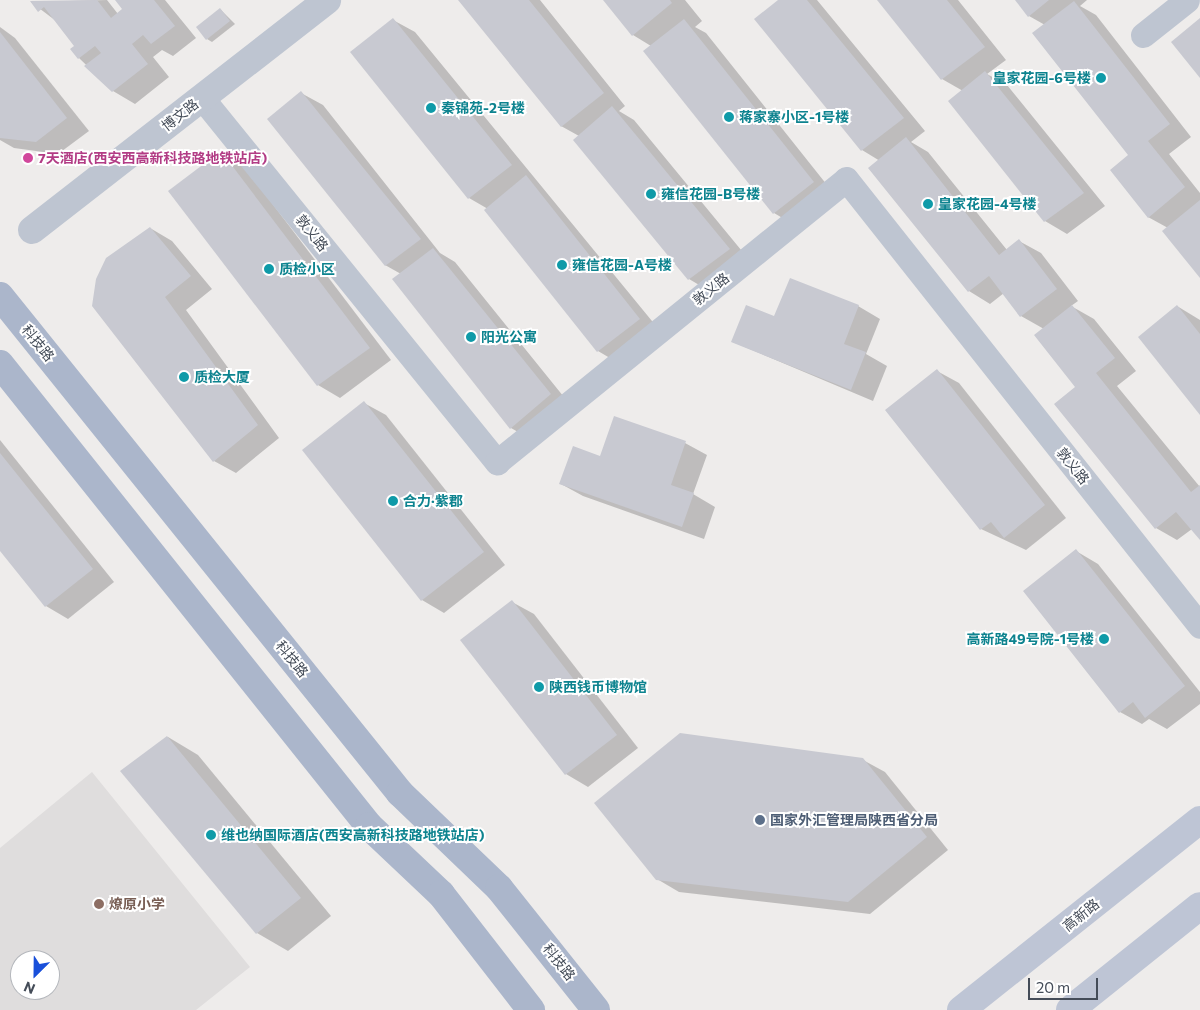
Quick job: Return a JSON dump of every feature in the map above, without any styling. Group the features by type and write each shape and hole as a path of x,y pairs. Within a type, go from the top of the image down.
{"main road":[{"name":"科技路","path":"0,296 400,793 498,888 596,1010"},
{"path":"0,364 369,826 441,894 532,1010"},
{"name":"高新路","path":"961,1010 1200,820"},
{"path":"1070,1010 1200,906"}],"street":[{"name":"博文路","path":"32,230 327,0"},
{"path":"1142,35 1187,0"},
{"name":"敦义路","path":"202,98 497,462 846,179 1200,626"}],"shaded area":[{"name":"燎原小学","path":"92,772 250,967 196,1010 0,1010 0,848"}],"building":[{"path":"97,0 111,18 122,9 115,0 154,0 175,26 151,44 143,35 132,44 148,64 112,92 84,66 101,53 95,46 78,59 70,49 74,46 44,7 38,12 30,1"},
{"path":"458,0 529,0 604,93 561,127"},
{"path":"603,0 670,0 672,3 632,36"},
{"path":"778,0 807,0 904,118 861,151 754,19"},
{"path":"877,0 947,0 985,47 941,80"},
{"path":"1015,0 1049,0 1028,17"},
{"name":"皇家花园-6号楼","path":"1074,1 1170,124 1148,141 1185,187 1148,218 1110,170 1128,155 1032,33"},
{"path":"220,8 230,21 206,40 196,27"},
{"name":"秦锦苑-2号楼","path":"393,18 512,165 468,199 350,52"},
{"path":"1200,18 1200,78 1171,42"},
{"name":"蒋家寨小区-1号楼","path":"684,19 814,182 773,214 643,51"},
{"path":"0,32 67,118 36,142 0,138"},
{"path":"985,71 1084,193 1044,222 948,101"},
{"path":"301,91 421,239 385,266 267,119"},
{"name":"雍信花园-B号楼","path":"612,106 730,249 688,280 573,140"},
{"name":"皇家花园-4号楼","path":"906,137 999,255 1019,239 1057,289 1020,317 989,276 968,292 868,168"},
{"name":"质检小区","path":"221,151 370,348 317,386 168,191"},
{"name":"雍信花园-A号楼","path":"526,175 640,319 597,352 484,210"},
{"path":"1200,200 1200,278 1162,231"},
{"name":"质检大厦","path":"150,227 191,276 165,297 258,425 213,462 92,306 96,279 106,258"},
{"name":"阳光公寓","path":"433,248 551,394 510,429 392,279"},
{"path":"790,278 859,305 844,344 866,352 851,390 731,342 746,305 774,316"},
{"path":"1072,305 1115,358 1096,373 1191,492 1200,485 1200,540 1176,512 1155,529 1054,404 1075,387 1034,335"},
{"path":"1177,305 1200,334 1200,415 1138,337"},
{"path":"937,369 1045,505 1004,538 991,522 980,530 885,410"},
{"name":"合力·紫郡","path":"364,401 484,552 421,601 302,450"},
{"path":"614,416 686,441 671,485 694,493 682,527 559,484 573,446 600,456"},
{"path":"0,453 93,569 45,607 0,551"},
{"name":"高新路49号院-1号楼","path":"1076,549 1185,686 1145,718 1133,702 1119,713 1023,591"},
{"name":"陕西钱币博物馆","path":"512,600 617,735 565,775 460,640"},
{"name":"国家外汇管理局陕西省分局","path":"680,733 863,758 927,837 848,902 656,880 594,803"},
{"name":"维也纳国际酒店(西安高新科技路地铁站店)","path":"167,736 301,898 256,934 120,771"}],"place":[{"name":"皇家花园-6号楼","path":"1101,78"},
{"name":"秦锦苑-2号楼","path":"431,108"},
{"name":"蒋家寨小区-1号楼","path":"729,117"},
{"name":"7天酒店(西安西高新科技路地铁站店)","path":"28,158"},
{"name":"雍信花园-B号楼","path":"651,194"},
{"name":"皇家花园-4号楼","path":"928,204"},
{"name":"雍信花园-A号楼","path":"562,265"},
{"name":"质检小区","path":"269,269"},
{"name":"阳光公寓","path":"471,337"},
{"name":"质检大厦","path":"184,377"},
{"name":"合力·紫郡","path":"393,501"},
{"name":"高新路49号院-1号楼","path":"1104,639"},
{"name":"陕西钱币博物馆","path":"539,687"},
{"name":"国家外汇管理局陕西省分局","path":"760,820"},
{"name":"维也纳国际酒店(西安高新科技路地铁站店)","path":"211,835"},
{"name":"燎原小学","path":"99,904"}]}
